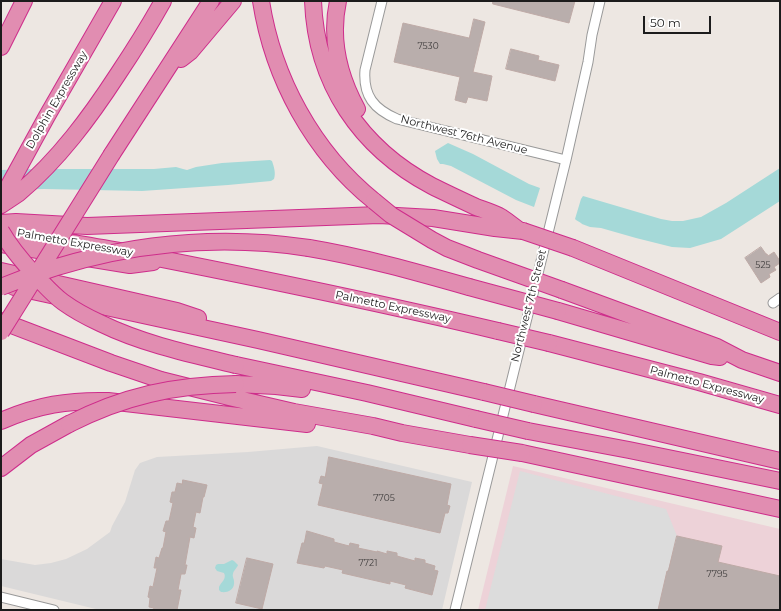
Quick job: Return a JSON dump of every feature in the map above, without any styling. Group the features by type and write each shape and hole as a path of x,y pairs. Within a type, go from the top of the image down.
{"highway":[{"path":"1,47 24,1"},
{"name":"Dolphin Expressway","path":"1,200 114,1"},
{"path":"1,205 18,193 47,166 78,131 110,87 148,29 163,1"},
{"path":"1,332 112,154 211,1"},
{"path":"166,72 190,52 233,1"},
{"path":"313,1 315,28 323,61 344,107 376,146 415,176 448,194 500,217 521,230 573,248 780,332"},
{"path":"338,1 336,10 335,35 338,61 342,75 358,111 390,158"},
{"path":"262,5 275,59 288,90 303,119 332,159 354,183 391,215 442,245 478,260 717,347 742,360 780,373"},
{"path":"1,223 16,222 87,226 379,215 433,218 495,228 521,230"},
{"path":"1,230 20,260 62,301 82,314 145,342 236,365 367,393 528,431 780,481"},
{"name":"Palmetto Expressway","path":"1,230 167,260 367,301 549,343 693,380 780,405"},
{"path":"1,285 73,262 111,253 160,245 223,241 288,245 336,252 368,259 558,311 712,356 742,360"},
{"path":"1,244 130,265 167,260"},
{"path":"1,271 178,311 258,340"},
{"path":"1,285 258,340 780,461"},
{"path":"1,321 111,363 162,380 264,406 373,426 402,433 522,453 780,509"},
{"path":"1,468 32,445 69,424 103,408 152,393 177,388 236,384 293,387 383,405 476,419"},
{"path":"1,421 46,405 78,401 100,401 372,432 402,433"}],"street":[{"name":"Northwest 76th Avenue","path":"382,1 365,70 364,80 369,98 376,106 383,112 397,119 566,160"},
{"name":"Northwest 7th Street","path":"455,610 566,160 600,1"},
{"path":"1,597 54,610"}],"shaded area":[{"path":"317,446 472,482 442,610 100,610 1,586 1,559 35,565 51,563 66,559 87,549 110,532 125,502 135,470 140,463 157,457 248,452"},
{"path":"513,466 780,529 780,610 478,610"},
{"path":"520,471 666,509 677,536 658,610 485,610"}],"water":[{"path":"448,143 473,154 529,184 540,188 534,207 516,200 451,166 440,164 435,151"},
{"path":"272,161 275,172 275,177 271,181 142,191 44,189 1,190 1,170 154,169 176,167 187,170 222,163"},
{"path":"780,168 780,201 721,239 690,248 672,247 601,228 590,227 575,219 583,196 672,221 683,221 701,217 726,203"},
{"path":"232,560 238,565 233,575 234,586 229,591 221,592 219,587 225,575 224,573 217,571 215,568 216,565 224,564"}],"building":[{"path":"493,1 575,1 569,23 493,4"},
{"path":"474,19 485,22 473,72 492,76 487,101 468,97 466,103 455,100 460,77 394,62 403,23 469,38"},
{"path":"511,49 539,56 538,60 559,65 555,81 506,69"},
{"path":"761,247 768,256 774,252 780,263 774,267 776,270 769,274 770,277 761,283 745,258"},
{"path":"329,457 451,484 447,505 450,506 448,513 445,513 440,533 318,505 323,484 319,483 321,476 325,477"},
{"path":"183,480 207,485 200,513 196,512 193,527 196,528 194,538 190,537 185,565 187,565 185,574 181,574 178,590 181,590 177,610 153,610 154,608 149,607 150,598 148,597 150,586 153,587 157,568 154,568 156,557 159,558 163,548 166,532 163,531 166,521 169,521 173,503 170,502 172,492 175,492 177,483 182,484"},
{"path":"307,531 334,539 334,542 349,546 350,543 359,545 358,548 387,554 387,551 397,553 397,556 415,561 415,558 425,560 425,563 435,566 434,570 438,571 432,595 405,588 406,585 390,581 390,584 342,573 343,570 325,566 324,568 297,563"},
{"path":"677,536 722,546 718,562 780,576 780,610 658,610"},
{"path":"247,558 273,564 262,609 236,603"}]}
